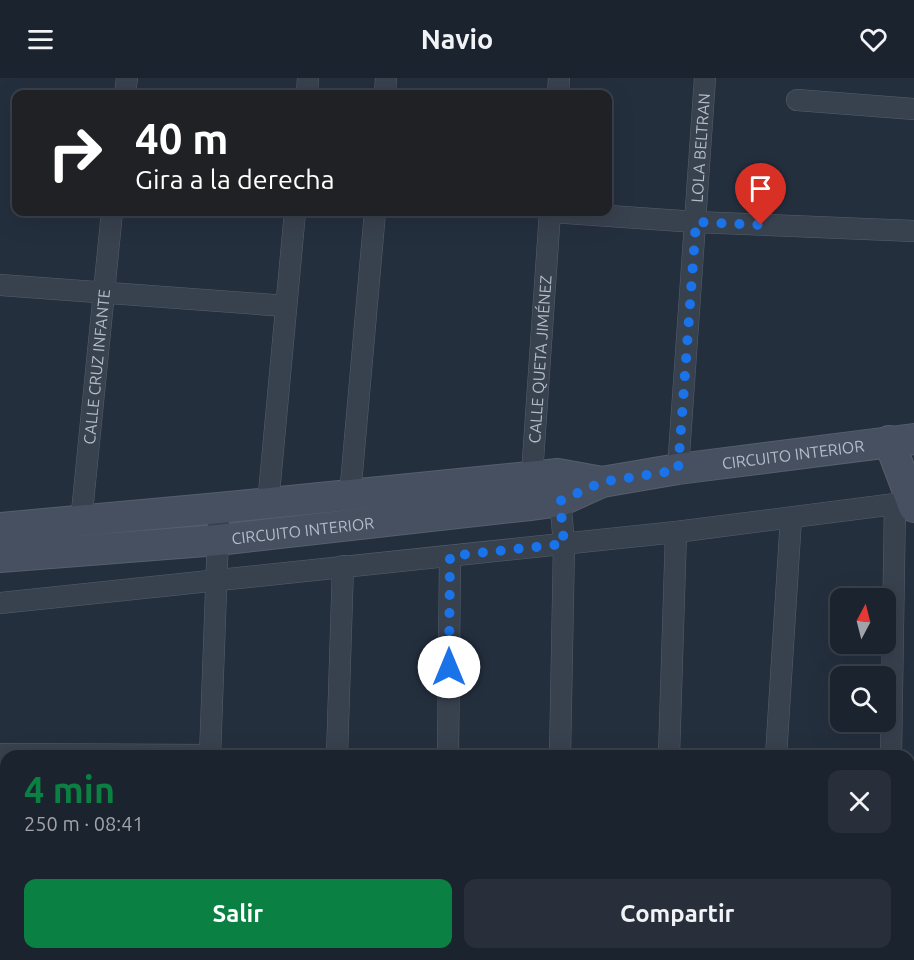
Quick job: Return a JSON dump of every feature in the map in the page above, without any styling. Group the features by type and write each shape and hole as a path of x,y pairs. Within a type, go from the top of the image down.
{"main road":[{"name":"CIRCUITO INTERIOR","path":"0,557 218,540 545,489 901,440"},
{"path":"901,440 907,504"},
{"name":"CIRCUITO INTERIOR","path":"0,528 350,495 545,489"}],"street":[{"name":"LOLA BELTRAN","path":"678,470 705,78"},
{"path":"797,100 914,109"},
{"name":"CALLE CRUZ INFANTE","path":"81,522 112,216"},
{"path":"268,504 296,216"},
{"path":"350,495 375,216"},
{"name":"CALLE QUETA JIMÉNEZ","path":"551,216 545,489 564,544 560,750"},
{"path":"609,216 914,231"},
{"path":"0,285 286,306"},
{"path":"0,603 564,544 907,504 891,750"},
{"path":"210,750 219,508"},
{"path":"776,750 791,518"},
{"path":"669,750 676,531"},
{"path":"448,750 450,556"},
{"path":"337,750 343,566"},
{"path":"784,960 823,960"}],"route":[{"path":"449,667 450,556 564,544 560,501 602,482 678,470 696,222 761,225"}]}
